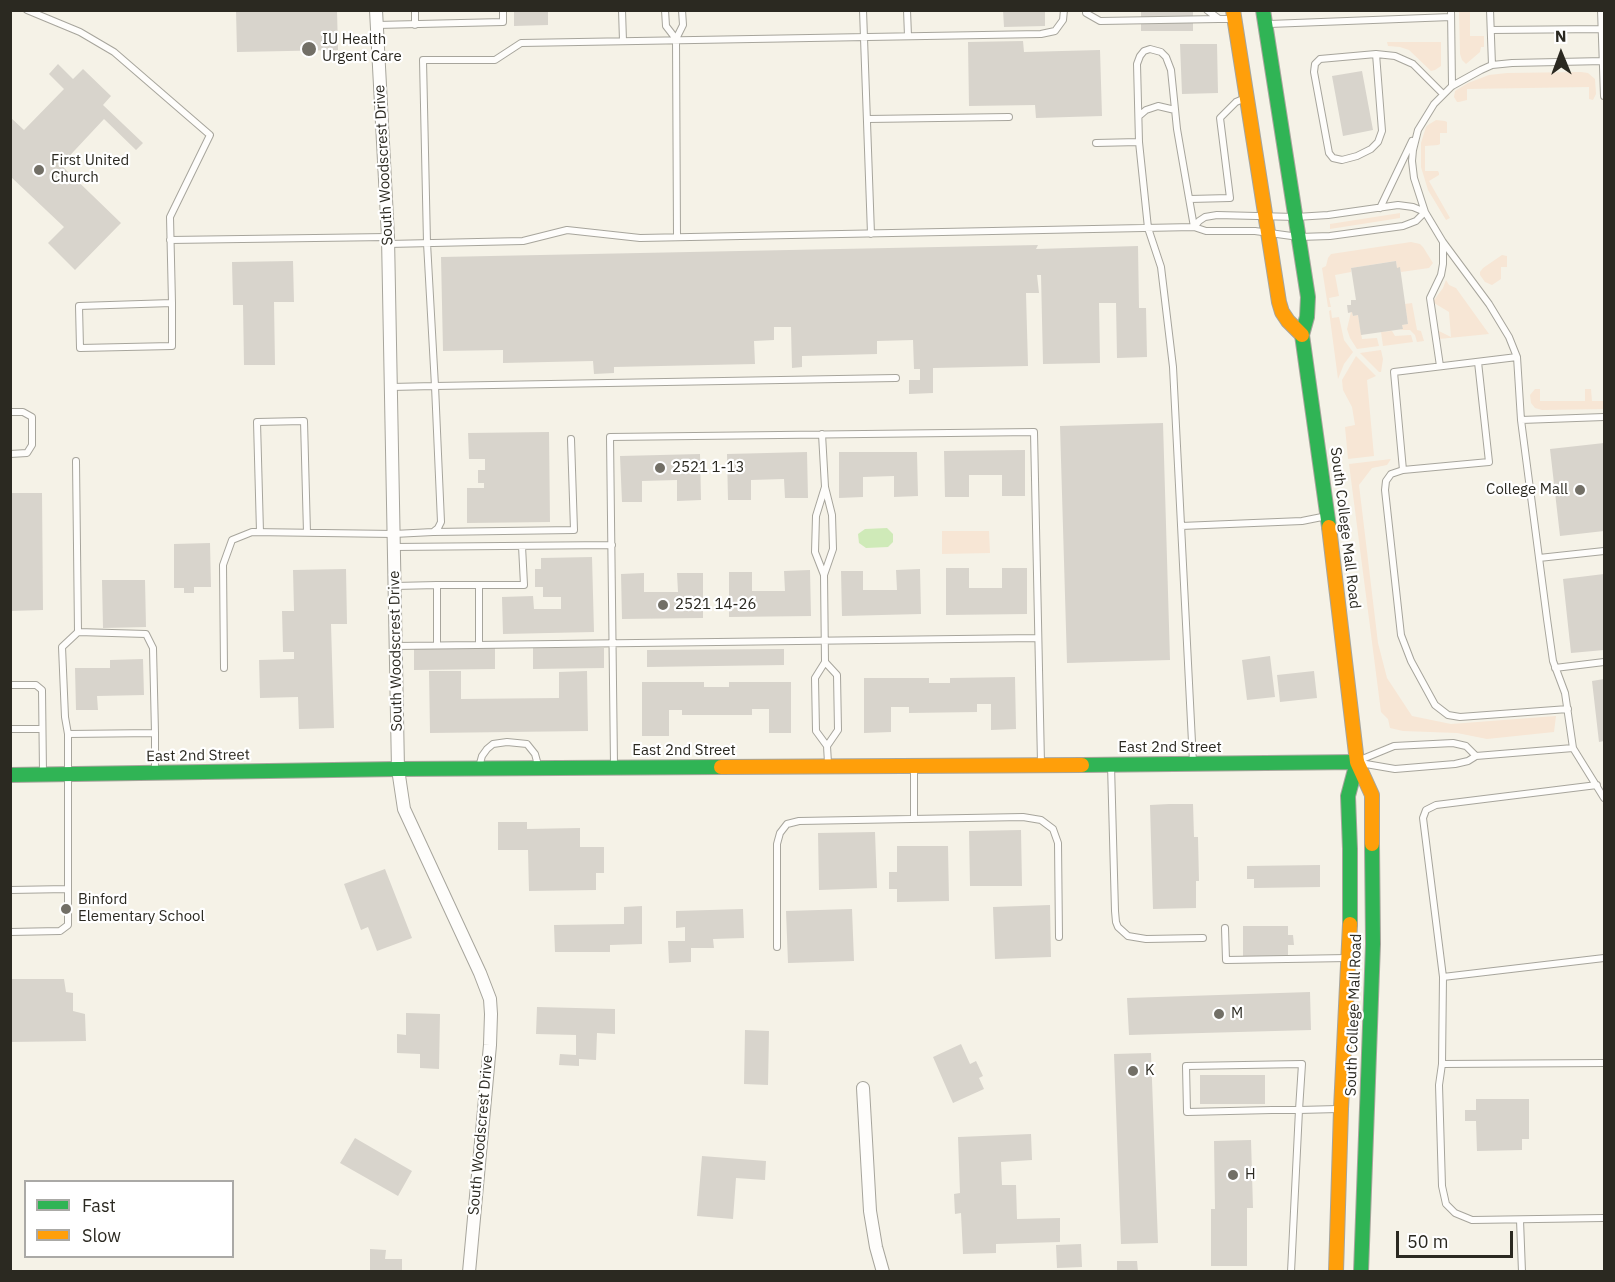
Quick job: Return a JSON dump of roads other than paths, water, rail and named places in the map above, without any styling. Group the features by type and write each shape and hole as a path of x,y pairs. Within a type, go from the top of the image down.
{"main road":[{"path":"1234,15 1281,308 1288,321 1302,335"},
{"name":"South College Mall Road","path":"1264,17 1309,303 1302,335 1328,516 1357,762 1372,795 1374,895 1362,1272"},
{"name":"South College Mall Road","path":"1336,1272 1350,895 1348,796 1357,762"},
{"name":"East 2nd Street","path":"10,775 398,769 1357,762"},
{"path":"1350,849 1373,857"},
{"path":"1350,895 1374,895"},
{"path":"1348,958 1372,967"}],"street":[{"name":"South Woodscrest Drive","path":"376,10 388,241 398,769 404,809 490,999 490,1045 469,1272"},
{"path":"863,1088 870,1211 883,1272"}],"lane":[{"path":"27,10 80,32 114,52 210,135 170,217 172,303 172,346 80,348 79,306 172,303"},
{"path":"415,10 415,25"},
{"path":"377,25 503,22 503,10"},
{"path":"622,10 623,41"},
{"path":"665,10 666,26 676,39"},
{"path":"677,237 676,39 682,25 682,10"},
{"path":"863,10 871,234"},
{"path":"908,10 908,36"},
{"path":"433,532 441,522 427,243 423,60 495,60 521,43 1041,34 1055,32 1063,20 1064,10"},
{"path":"1086,10 1086,13 1100,21 1219,19 1234,15"},
{"path":"1207,10 1219,19"},
{"path":"1490,10 1492,65"},
{"path":"1601,10 1605,96"},
{"path":"1264,17 1451,14 1452,86"},
{"path":"1491,30 1603,29"},
{"path":"1193,764 1173,362 1161,267 1148,228 1139,142 1137,64 1144,51 1150,49 1161,52 1166,57 1171,70 1177,129 1194,227"},
{"path":"1376,54 1382,130 1378,142 1371,149 1357,156 1342,160 1334,158 1329,153 1314,72 1315,64 1320,59 1376,54 1395,56 1413,64 1443,94"},
{"path":"1380,208 1429,111 1452,86 1492,65 1604,61"},
{"path":"1190,199 1230,198 1220,118 1236,102 1247,98"},
{"path":"1139,116 1146,110 1158,106 1175,110"},
{"path":"868,119 1009,117"},
{"path":"1418,130 1413,150 1413,178 1425,212 1443,242 1489,304 1509,337 1517,357 1521,420 1549,639 1555,668 1565,693 1573,748 1605,798"},
{"path":"1096,143 1139,142"},
{"path":"1194,227 1205,217 1217,215 1296,217 1398,205 1413,207 1425,212"},
{"path":"170,240 427,243 524,241 567,230 640,238 1194,227 1206,231 1255,231 1299,237 1330,236 1403,226 1416,221 1425,212"},
{"path":"1440,366 1430,297 1441,275 1443,242"},
{"path":"1403,470 1394,372 1517,357"},
{"path":"1478,362 1489,462 1403,470 1391,474 1386,481 1385,490 1401,635 1411,661 1436,705 1448,715 1460,717 1568,709"},
{"path":"391,387 896,378"},
{"path":"10,412 23,412 32,417 32,445 27,453 10,454"},
{"path":"1521,420 1605,417"},
{"path":"260,532 257,422 304,421 307,533"},
{"path":"614,768 610,437 1034,432 1041,765"},
{"path":"822,434 825,487 832,515 833,549 824,575 825,662 815,678 816,731 827,746 828,767"},
{"path":"224,669 223,565 232,540 252,532 394,534 574,530 571,439"},
{"path":"76,461 78,632"},
{"path":"824,575 815,552 816,516 825,487"},
{"path":"1181,526 1302,521 1328,516"},
{"path":"394,547 612,545"},
{"path":"394,586 524,585 522,546"},
{"path":"1539,558 1605,551"},
{"path":"436,585 437,645"},
{"path":"479,585 479,645"},
{"path":"10,932 60,931 68,925 68,734 64,717 62,646 78,632 146,634 153,648 155,773"},
{"path":"396,646 1038,638"},
{"path":"825,662 837,675 838,730 827,746"},
{"path":"1555,668 1605,662"},
{"path":"10,685 36,685 42,690 44,774"},
{"path":"10,729 42,729"},
{"path":"68,734 155,733"},
{"path":"478,769 487,749 493,744 507,742 527,744 535,754 539,768"},
{"path":"1357,762 1394,746 1453,743 1466,746 1476,756"},
{"path":"1357,762 1395,769 1455,764 1468,761 1476,756 1573,748"},
{"path":"1111,765 1114,911 1118,927 1128,936 1146,939 1203,938"},
{"path":"914,766 914,819"},
{"path":"1597,785 1436,805 1426,810 1423,818 1443,977 1442,1064 1439,1085 1442,1186 1446,1204 1455,1213 1472,1220 1605,1218"},
{"path":"777,947 777,844 780,833 787,824 799,820 1023,817 1041,820 1053,829 1058,843 1059,938"},
{"path":"10,890 68,889"},
{"path":"1225,927 1226,960 1348,958"},
{"path":"1443,977 1605,958"},
{"path":"1442,1064 1605,1063"},
{"path":"1291,1272 1299,1110 1302,1064 1186,1066 1187,1112 1299,1110 1341,1109"},
{"path":"1520,1220 1522,1272"}],"place":[{"name":"IU Health Urgent Care","path":"309,49"},
{"name":"First United Church","path":"39,170"},
{"name":"2521 1-13","path":"660,468"},
{"name":"College Mall","path":"1580,490"},
{"name":"2521 14-26","path":"663,605"},
{"name":"Binford Elementary School","path":"66,909"},
{"name":"M","path":"1219,1014"},
{"name":"K","path":"1133,1071"},
{"name":"H","path":"1233,1175"}]}
